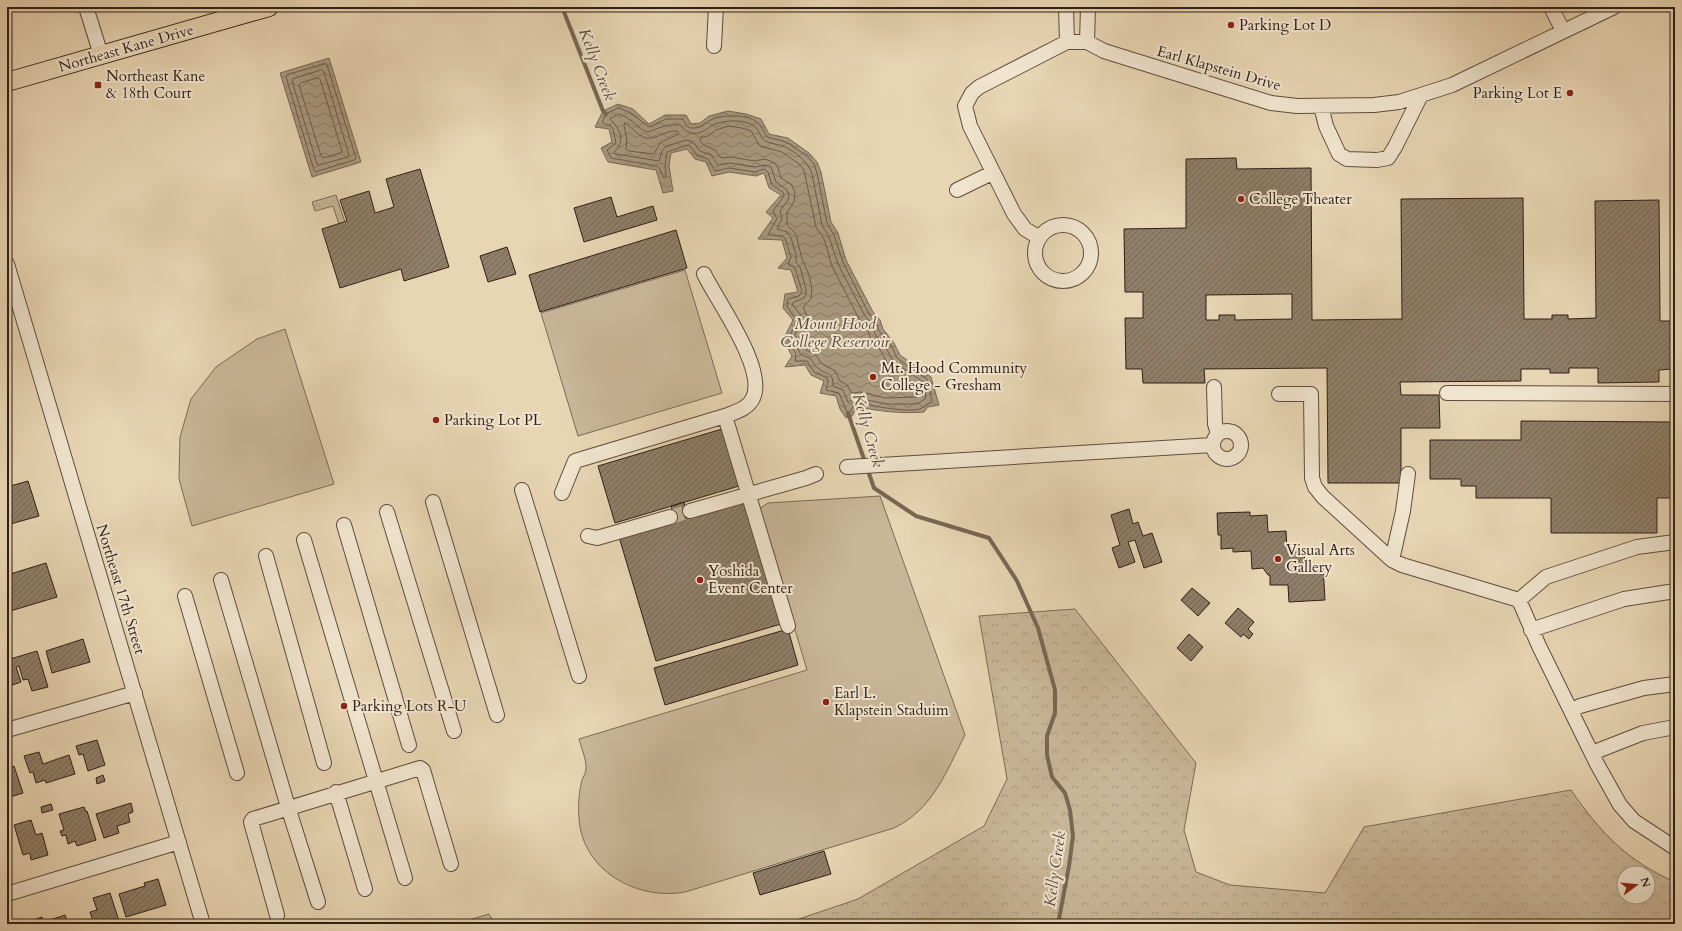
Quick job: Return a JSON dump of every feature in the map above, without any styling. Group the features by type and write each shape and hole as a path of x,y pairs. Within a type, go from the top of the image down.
{"main road":[{"name":"Northeast Kane Drive","path":"7,82 269,7"}],"street":[{"path":"86,7 101,55"},
{"path":"714,46 716,7"},
{"path":"1066,7 1067,42"},
{"path":"1087,42 1088,7"},
{"path":"1551,7 1563,31"},
{"name":"Earl Klapstein Drive","path":"1038,237 1025,229 1014,214 992,173 970,126 965,106 972,93 997,77 1067,42 1087,42 1104,51 1271,103 1297,106 1374,105 1399,102 1452,85 1607,9"},
{"path":"1321,106 1326,126 1339,154 1347,159 1377,160 1388,158 1421,95"},
{"path":"957,190 992,173"},
{"path":"1067,224 1078,228 1086,236 1090,246 1091,257 1087,268 1079,276 1069,280 1058,281 1048,277 1039,269 1035,259 1034,248 1038,237 1046,229 1056,225 1067,224"},
{"name":"Northeast 17th Street","path":"7,264 203,924"},
{"path":"562,493 575,461 725,416 746,407 753,398 755,384 746,349 731,319 713,292 704,274"},
{"path":"847,467 1216,440 1214,387"},
{"path":"1446,393 1675,394"},
{"path":"1279,394 1311,394 1312,478 1315,487 1323,497 1392,560 1447,580 1519,600"},
{"path":"725,416 788,626"},
{"path":"690,511 816,474"},
{"path":"1392,560 1403,511 1408,474"},
{"path":"522,490 579,676"},
{"path":"433,502 497,715"},
{"path":"387,512 454,731"},
{"path":"588,536 597,538 670,517"},
{"path":"344,525 409,745"},
{"path":"304,540 405,878"},
{"path":"1519,600 1546,577 1637,547 1675,542"},
{"path":"266,556 324,763"},
{"path":"221,580 288,807 318,902"},
{"path":"1532,630 1624,600 1675,591"},
{"path":"185,596 237,773"},
{"path":"1519,600 1571,711 1620,805 1634,821 1675,848"},
{"path":"1571,711 1580,706 1644,688 1675,684"},
{"path":"7,730 135,693"},
{"path":"1592,752 1643,733 1675,727"},
{"path":"278,915 251,822 253,819 257,816 376,780 420,768 423,770 451,864"},
{"path":"336,792 365,889"},
{"path":"7,894 179,842"}],"green space":[{"path":"336,195 345,222 339,224 333,206 315,211 312,202"},
{"path":"685,270 722,393 578,436 541,313"},
{"path":"285,329 334,484 192,526 179,479 180,437 191,399 216,367 257,339"},
{"name":"Earl L. Klapstein Staduim","path":"880,496 965,735 944,776 929,800 919,811 894,828 685,892 667,894 648,892 615,878 601,866 590,852 582,836 579,817 579,794 582,780 586,772 586,766 579,739 807,670 759,509 768,503"},
{"path":"1075,609 1196,763 1184,830 1196,872 1230,885 1325,893 1364,827 1571,790 1604,832 1629,855 1643,865 1616,865 1616,905 1656,905 1656,873 1675,882 1675,924 784,924 858,899 984,826 1007,779 979,616"},
{"path":"489,914 495,924 455,924"}],"water":[{"path":"329,58 361,162 312,177 280,73"},
{"name":"Mount Hood College Reservoir","path":"618,104 633,109 649,124 665,115 686,115 691,124 700,123 709,116 728,111 746,114 761,119 769,134 788,138 809,153 817,162 821,172 831,222 838,233 846,260 873,312 880,320 883,329 894,343 900,355 931,377 939,405 928,407 924,412 915,413 890,412 857,407 852,416 846,418 840,409 836,396 820,393 824,381 811,375 805,365 785,367 792,356 783,340 793,320 783,308 785,294 798,292 791,270 778,268 787,258 782,240 758,239 773,218 766,212 781,195 769,188 764,173 756,176 729,172 712,176 706,162 695,159 687,149 671,153 669,166 673,191 663,193 656,170 608,162 601,148 612,142 609,129 595,127 603,111"}],"building":[{"path":"1236,158 1237,169 1311,168 1312,320 1402,319 1401,199 1523,198 1524,319 1552,319 1552,315 1568,315 1568,319 1596,318 1595,201 1659,200 1660,321 1674,321 1675,316 1675,375 1672,375 1672,369 1659,370 1659,382 1598,383 1598,368 1569,368 1569,373 1550,373 1550,369 1521,369 1521,381 1400,382 1401,395 1439,395 1440,428 1401,428 1401,483 1328,483 1327,368 1204,369 1205,383 1143,383 1142,369 1126,369 1125,318 1143,318 1143,292 1125,292 1124,229 1186,228 1186,159","holes":["1292,294 1292,319 1235,320 1235,315 1219,315 1219,320 1206,320 1206,295"]},
{"path":"420,169 449,267 404,281 401,269 340,288 322,229 347,221 340,200 369,191 375,213 394,207 386,179"},
{"path":"611,197 617,217 653,206 657,220 584,242 574,208"},
{"path":"676,230 687,268 540,312 529,275"},
{"path":"507,247 516,274 488,282 480,256"},
{"path":"1521,421 1675,422 1675,498 1657,498 1657,533 1551,533 1551,498 1476,498 1476,486 1461,486 1461,479 1430,479 1430,440 1521,440"},
{"path":"722,429 739,486 615,523 598,466"},
{"path":"28,481 39,516 7,525 7,487"},
{"name":"Yoshida Event Center","path":"744,500 781,624 656,661 619,537"},
{"path":"684,502 688,516 675,520 671,506"},
{"path":"1129,509 1133,524 1138,522 1143,536 1152,533 1162,562 1144,568 1135,540 1128,542 1135,562 1119,568 1112,548 1120,545 1111,515"},
{"name":"Visual Arts Gallery","path":"1250,512 1250,516 1267,515 1268,532 1286,531 1287,549 1304,548 1305,566 1323,565 1325,600 1289,602 1288,585 1270,585 1270,575 1268,575 1263,568 1252,569 1251,551 1233,552 1233,548 1221,549 1221,535 1218,535 1217,513"},
{"path":"46,563 57,597 7,612 7,575"},
{"path":"1192,588 1210,603 1198,616 1181,600"},
{"path":"1238,608 1254,622 1248,629 1253,634 1249,639 1243,634 1241,637 1225,623"},
{"path":"788,629 798,665 665,705 654,668"},
{"path":"1189,634 1203,647 1191,661 1177,648"},
{"path":"83,639 90,662 52,673 46,651"},
{"path":"37,651 48,687 32,691 28,679 23,680 19,666 16,667 21,682 7,687 7,660"},
{"path":"97,740 105,765 88,771 83,754 79,755 76,746"},
{"path":"39,752 43,764 69,755 75,774 46,783 45,780 36,783 33,772 30,773 24,756"},
{"path":"14,766 23,793 7,798 7,769"},
{"path":"103,775 105,781 97,784 96,778"},
{"path":"131,803 133,812 128,814 130,822 117,826 119,833 104,838 96,814"},
{"path":"51,804 53,810 42,813 41,807"},
{"path":"84,807 86,812 87,811 96,840 77,846 75,841 68,844 66,835 62,836 60,831 64,830 59,814"},
{"path":"31,820 36,835 42,833 48,855 31,860 30,853 23,855 14,825"},
{"path":"824,851 831,874 760,895 753,873"},
{"path":"158,879 166,905 126,917 119,894 145,886 144,883"},
{"path":"110,893 119,921 112,923 113,924 94,924 90,912 97,910 93,898"},
{"path":"65,915 68,924 25,923 42,917 44,922"}],"waterway":[{"name":"Kelly Creek","path":"562,7 603,111 606,114"},
{"name":"Kelly Creek","path":"848,413 874,488 916,516 989,538 1017,581 1038,628 1055,690 1055,713 1047,736 1047,755 1052,777 1065,793 1070,810 1073,836 1058,924"}],"tunnel":[{"path":"670,517 690,511"}],"place":[{"name":"Parking Lot D","path":"1231,25"},
{"name":"Northeast Kane & 18th Court","path":"98,85"},
{"name":"Parking Lot E","path":"1570,93"},
{"name":"College Theater","path":"1241,199"},
{"name":"Mt. Hood Community College - Gresham","path":"873,377"},
{"name":"Parking Lot PL","path":"436,420"},
{"name":"Visual Arts Gallery","path":"1278,559"},
{"name":"Yoshida Event Center","path":"700,580"},
{"name":"Earl L. Klapstein Staduim","path":"826,702"},
{"name":"Parking Lots R-U","path":"344,706"}]}
